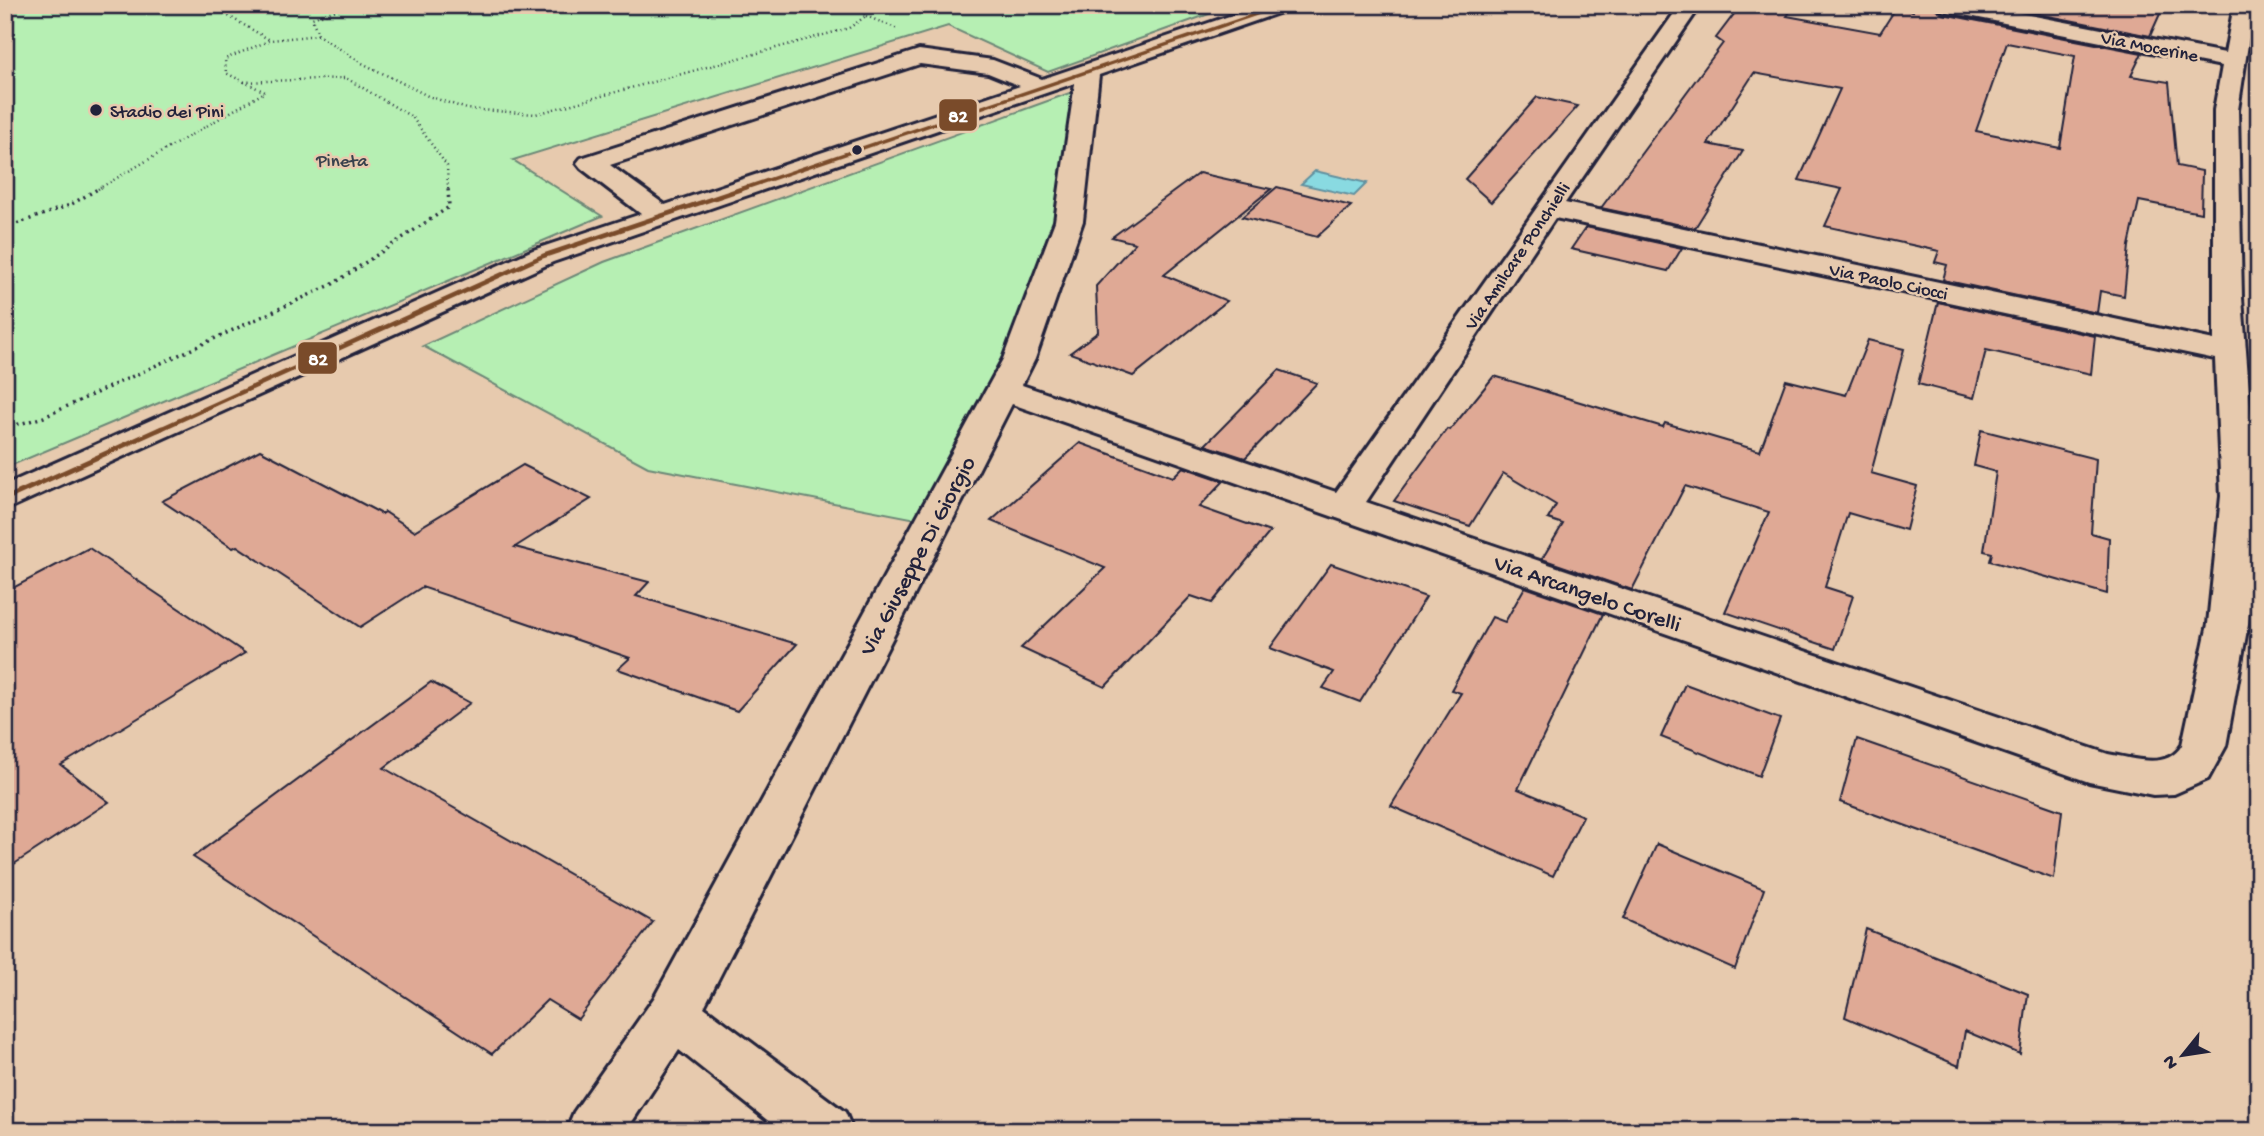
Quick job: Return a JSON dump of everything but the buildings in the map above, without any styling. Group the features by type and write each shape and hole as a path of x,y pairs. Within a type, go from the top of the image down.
{"street":[{"path":"5,499 543,256 1283,5"},
{"name":"Via Amilcare Ponchielli","path":"1344,507 1548,208 1691,5"},
{"name":"Via Mocerine","path":"1944,5 2233,61"},
{"path":"2231,353 2227,298 2226,110 2244,5"},
{"path":"662,216 590,163 919,57 993,67 1042,87"},
{"name":"Via Giuseppe Di Giorgio","path":"594,1131 673,1014 1004,390 1034,324 1069,221 1088,71"},
{"name":"Via Paolo Ciocci","path":"1548,208 2231,353"},
{"name":"Via Arcangelo Corelli","path":"1004,390 2105,770 2139,778 2174,777 2192,767 2204,746 2228,624 2239,496 2231,353"},
{"path":"673,1014 825,1131"}],"path":[{"path":"209,5 271,40"},
{"path":"352,5 312,18 318,35 362,63 428,96 467,109 536,114 849,28 866,16 855,5"},
{"path":"5,228 70,205 265,92 226,73 225,59 271,40 318,35"},
{"path":"5,428 44,417 332,284 449,206 447,166 412,117 346,78 244,82"}],"green space":[{"name":"Pineta","path":"5,5 1234,5 1048,72 948,26 513,160 602,216 5,468"},
{"path":"1086,87 1034,324 916,519 648,467 423,346 604,262"}],"water":[{"path":"1315,171 1367,183 1354,196 1301,184"}],"transit line":[{"name":"82","path":"5,499 543,256 1283,5"}],"place":[{"name":"Stadio dei Pini","path":"96,110"}]}
